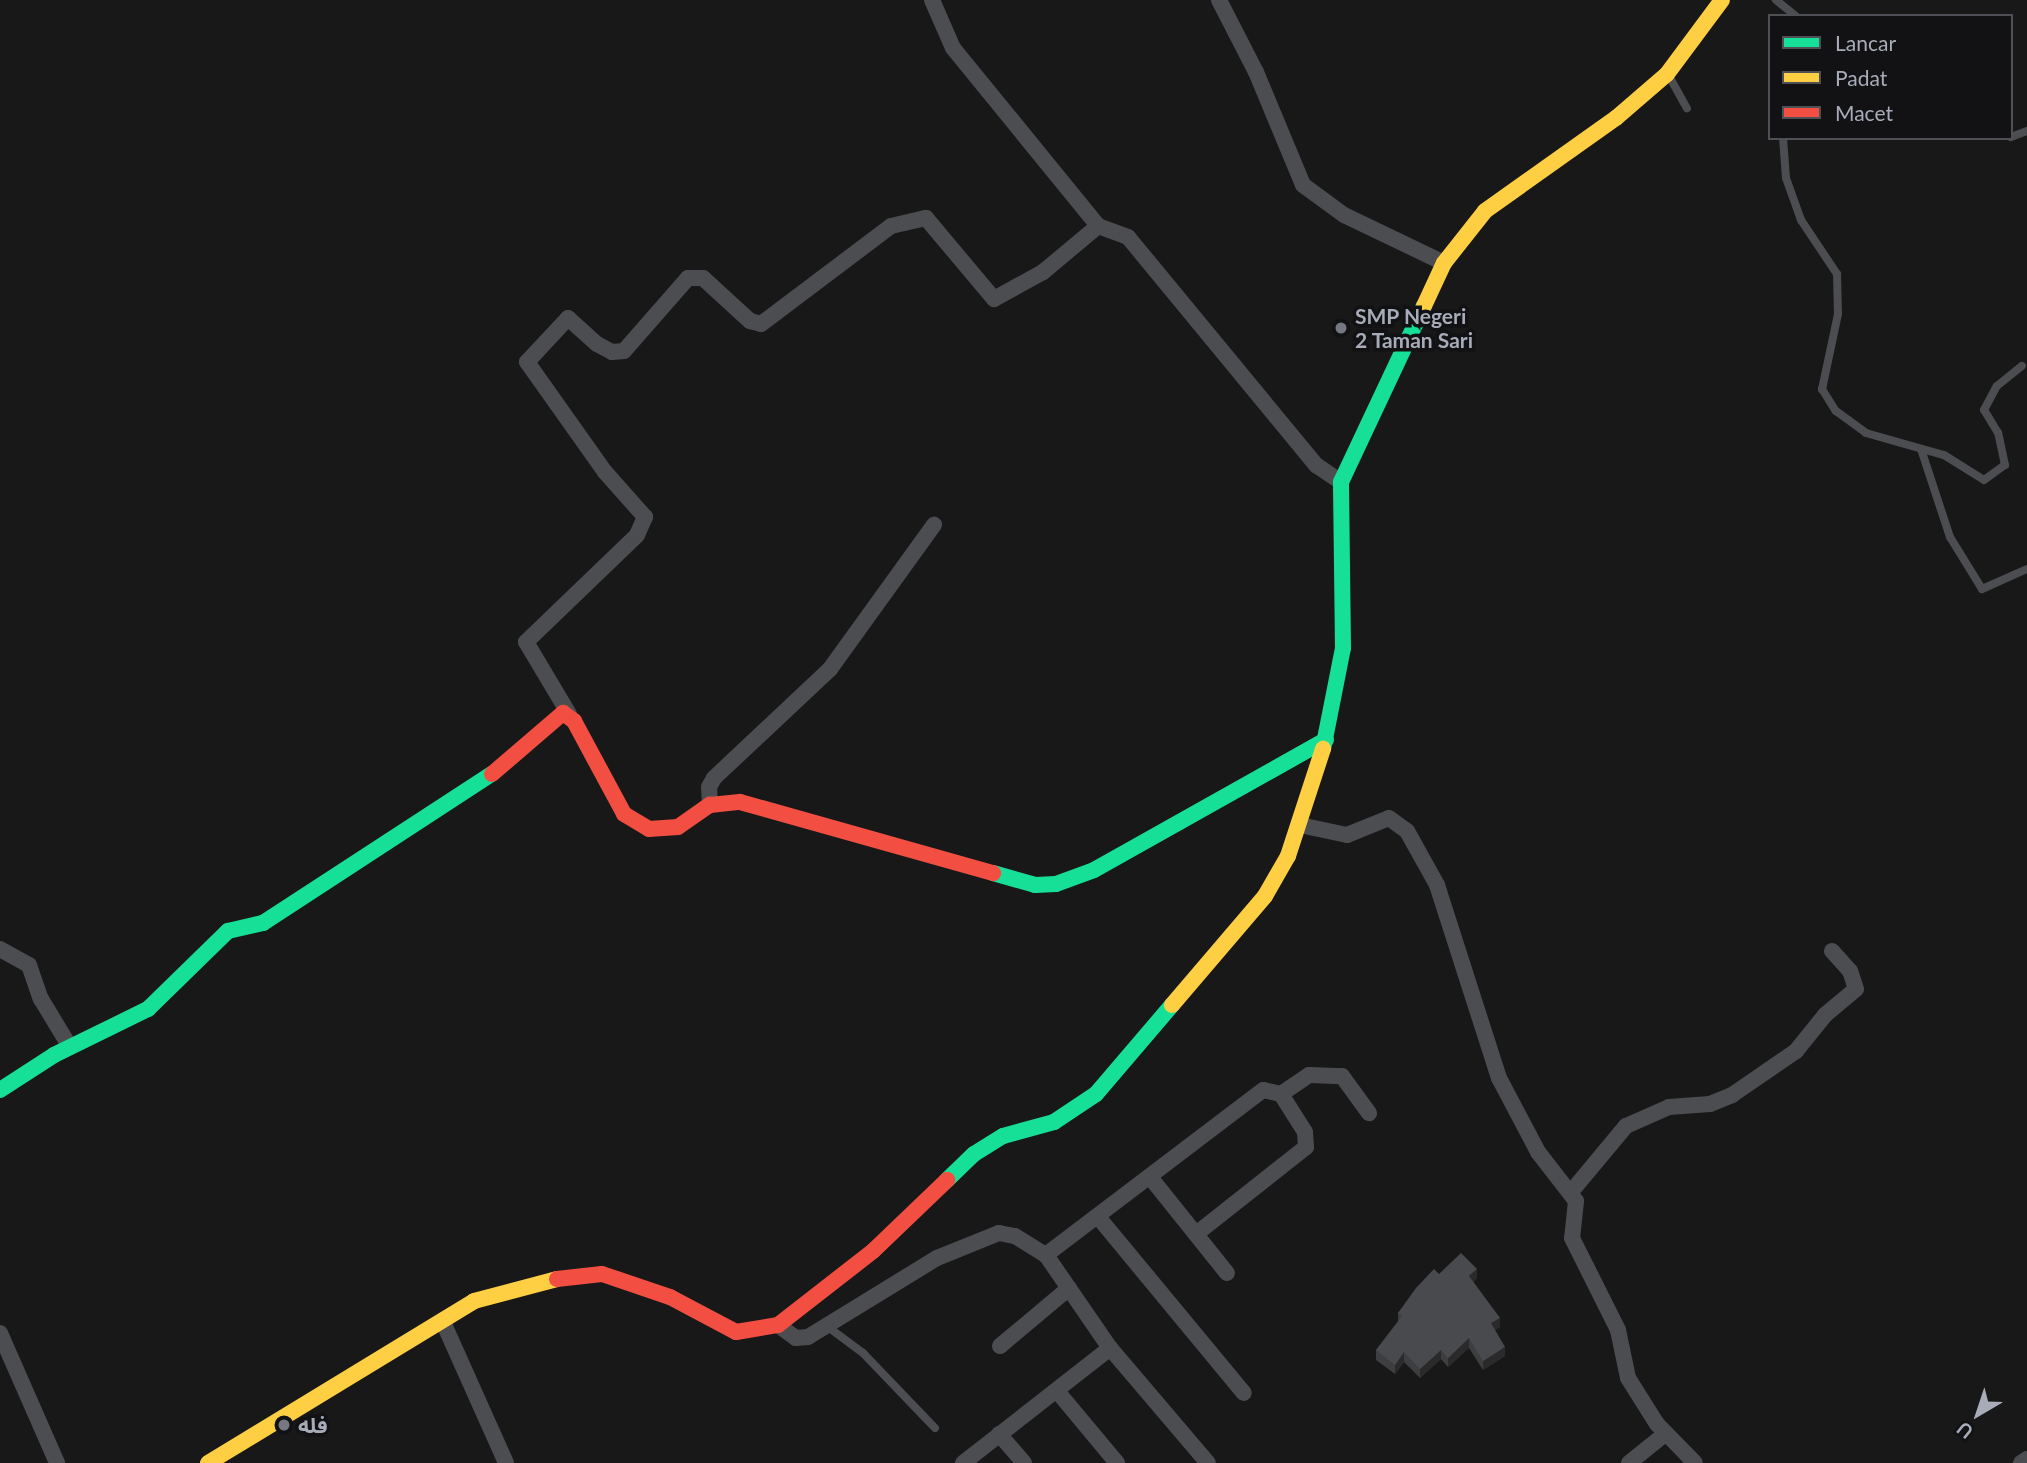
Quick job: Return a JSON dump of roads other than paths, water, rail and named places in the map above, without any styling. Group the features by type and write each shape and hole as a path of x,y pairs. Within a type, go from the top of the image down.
{"street":[{"path":"932,0 953,48 1098,226 1128,237 1317,465 1341,482"},
{"path":"1219,0 1256,72 1303,185 1344,215 1444,263"},
{"path":"208,1463 474,1301 537,1282 589,1273 616,1276 670,1297 736,1332 778,1325 873,1251 974,1154 1003,1136 1054,1122 1096,1094 1265,896 1300,825 1326,740 1343,648 1341,482 1444,263 1485,211 1616,118 1667,74 1722,0"},
{"path":"1098,226 1043,272 994,299 926,218 891,226 761,324 750,321 703,278 688,278 624,351 612,352 597,344 568,318 527,362 605,472 645,517 637,535 526,642 569,714 616,802 637,824 664,831 678,827 710,805 740,803 1015,883 1056,884 1094,870 1326,740"},
{"path":"710,805 709,787 714,778 830,669 934,525"},
{"path":"0,1090 70,1047 148,1009 228,931 263,923 511,762 560,715 569,714"},
{"path":"1300,825 1347,835 1390,818 1407,831 1437,885 1499,1078 1538,1152 1571,1192 1577,1207 1570,1227 1572,1238 1618,1330 1628,1378 1665,1434 1695,1463"},
{"path":"0,949 29,965 41,999 70,1047"},
{"path":"1571,1192 1626,1126 1669,1107 1710,1104 1732,1095 1796,1051 1825,1015 1856,989 1850,971 1832,951"},
{"path":"1046,1255 1099,1218 1263,1090 1281,1094 1310,1075 1342,1076 1369,1113"},
{"path":"1196,1234 1306,1147 1304,1132 1281,1094"},
{"path":"1150,1177 1227,1273"},
{"path":"1099,1218 1244,1393"},
{"path":"778,1325 796,1338 828,1327 972,1240 999,1233 1015,1236 1046,1255 1110,1348 1208,1463"},
{"path":"1000,1346 1069,1288"},
{"path":"443,1322 506,1463"},
{"path":"0,1333 57,1463"},
{"path":"963,1463 1110,1348"},
{"path":"1057,1391 1117,1463"},
{"path":"999,1434 1024,1463"},
{"path":"1629,1463 1665,1434"},
{"path":"2021,1463 2027,1459"}],"lane":[{"path":"1776,0 1794,14"},
{"path":"1667,74 1688,108"},
{"path":"1783,140 1786,178 1801,220 1837,274 1838,314 1822,389 1836,411 1866,433 1944,455 1984,480 2005,465 1998,433 1984,410 1997,386 2022,366"},
{"path":"1921,449 1950,537 1982,589 2027,569"},
{"path":"828,1327 863,1353 935,1428"}],"place":[{"name":"SMP Negeri 2 Taman Sari","path":"1341,328"},
{"name":"فله","path":"284,1425"}]}
